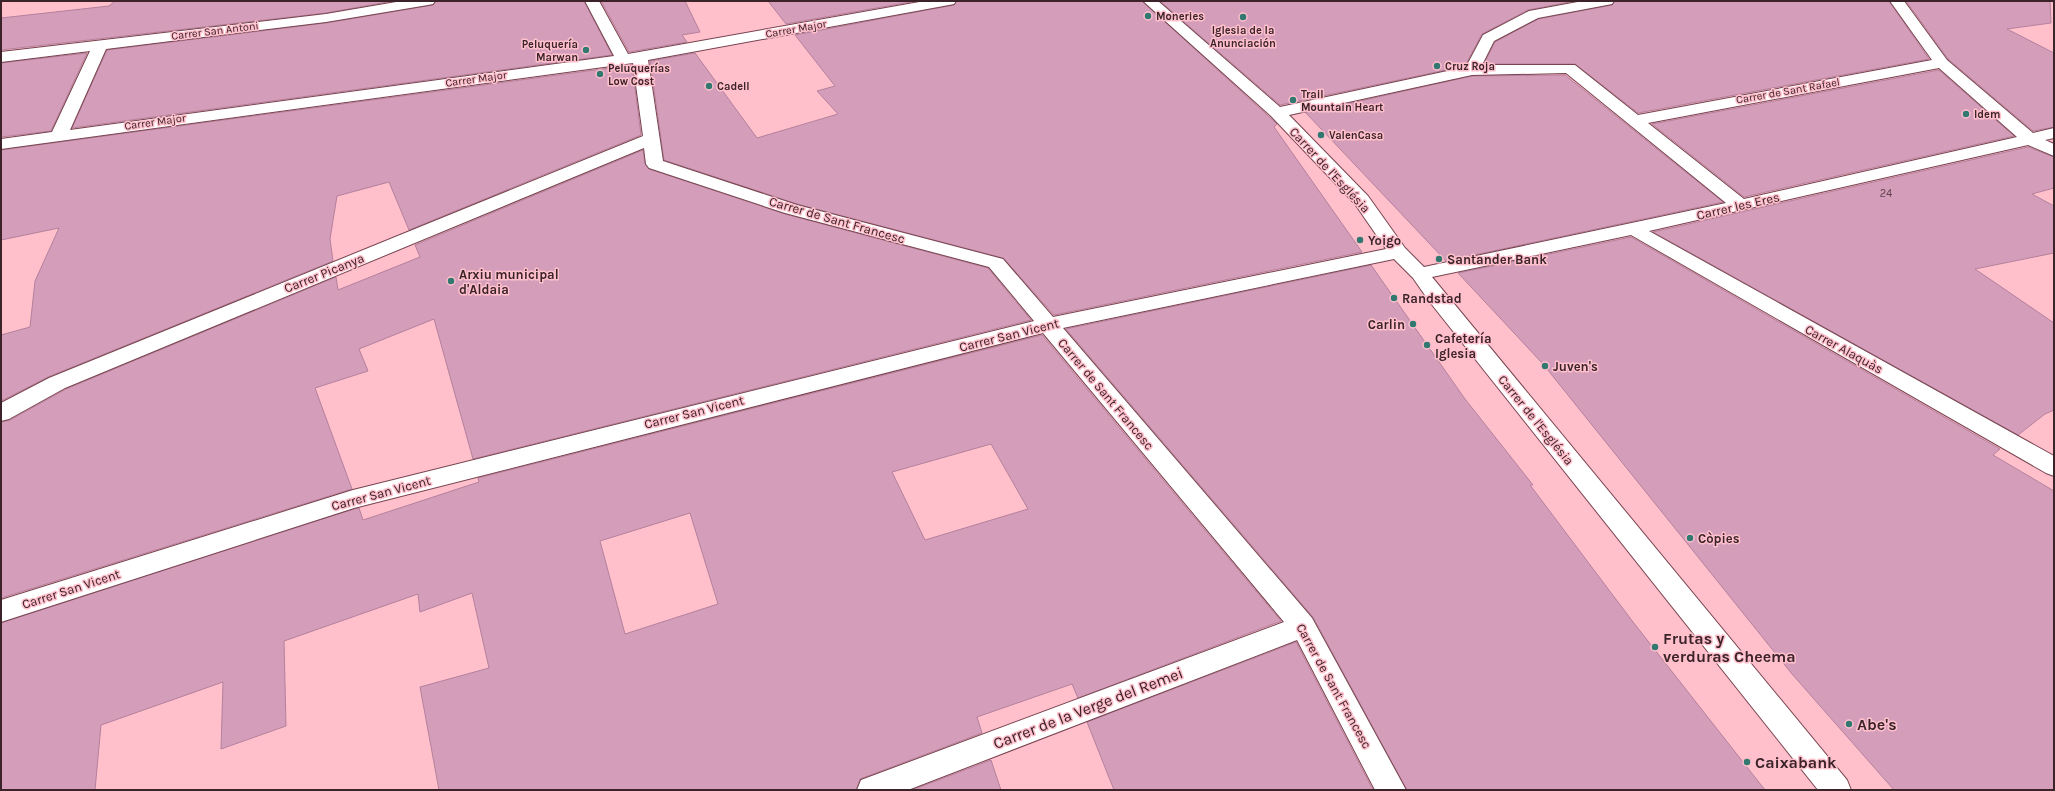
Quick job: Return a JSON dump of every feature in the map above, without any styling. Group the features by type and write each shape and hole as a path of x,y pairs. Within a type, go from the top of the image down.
{"street":[{"name":"Carrer San Antoni","path":"1,57 100,45 327,11 428,1"},
{"path":"592,1 632,58"},
{"name":"Carrer Major","path":"1,144 632,58 949,1"},
{"name":"Carrer de l'Església","path":"1150,1 1277,114 1362,200 1398,252 1420,274 1836,790"},
{"path":"1472,70 1488,38 1534,14 1607,1"},
{"path":"1897,1 1942,63 2028,139 2054,152"},
{"path":"59,136 100,45"},
{"name":"Carrer de Sant Francesc","path":"632,58 651,139 655,164 791,209 996,263 1303,626 1391,790"},
{"name":"Carrer de Sant Rafael","path":"1635,120 1942,63"},
{"path":"1277,114 1472,70 1570,68 1740,205"},
{"name":"Carrer les Eres","path":"1420,274 1634,229 2054,133"},
{"name":"Carrer Picanya","path":"1,414 57,383 651,139"},
{"name":"Carrer Alaquàs","path":"1634,229 1644,237 2054,467"},
{"name":"Carrer San Vicent","path":"1,611 353,499 1047,325 1398,252"},
{"name":"Carrer de la Verge del Remei","path":"872,790 1303,626"}],"building":[{"path":"115,1 393,1 326,13 1,50 1,18 109,6"},
{"path":"436,1 584,1 612,55 72,128 107,50 326,23 433,5"},
{"path":"601,1 685,1 700,32 682,35 687,42 629,52"},
{"path":"768,1 916,1 786,24"},
{"path":"957,1 1142,1 1277,124 1274,127 1362,252 1054,315 1003,258 797,204 664,160 650,61 695,53 757,138 838,114 817,91 835,86 795,35 954,5"},
{"path":"1160,1 1575,1 1528,10 1482,34 1465,66 1280,105"},
{"path":"1615,1 1889,1 1929,59 1638,113 1575,64 1484,64 1495,42 1538,19 1612,5"},
{"path":"1906,1 2050,1 2051,23 2007,29 2054,53 2054,127 2033,131 1948,59"},
{"path":"87,53 51,131 1,137 1,63"},
{"path":"632,65 641,135 409,230 389,182 337,196 330,239 333,261 48,377 1,401 1,335 30,327 35,281 59,228 1,240 1,150"},
{"path":"1939,70 2014,136 1744,197 1652,124"},
{"path":"1565,75 1723,202 1446,261 1306,113 1472,76"},
{"path":"2028,147 2054,157 2054,188 2032,194 2054,206 2054,253 1975,269 2054,323 2054,410 2045,414 2018,435 1653,232"},
{"path":"643,150 645,164 649,169 785,214 988,268 1031,320 473,459 434,319 359,349 368,371 315,388 352,489 1,598 1,422 10,420 66,389 336,277 338,290 420,257 415,245"},
{"path":"1631,237 2000,449 1993,455 2054,491 2054,790 1894,790 1792,674 1543,364 1458,273"},
{"path":"1371,265 1465,399 1533,485 1530,485 1633,622 1765,790 1407,790 1313,617 1066,329"},
{"path":"1042,335 1281,621 1078,698 1072,684 977,717 982,733 860,779 856,790 439,790 420,687 489,668 472,593 420,612 418,594 284,641 286,726 221,749 223,682 101,725 95,790 1,790 1,623 354,509 359,508 363,520 479,482 478,478","holes":["991,444 1028,509 925,540 892,472","690,513 718,604 625,634 600,541"]},
{"path":"1296,642 1373,790 1114,790 1087,722"},
{"path":"991,760 1001,790 912,790"}],"place":[{"name":"Moneries","path":"1148,16"},
{"name":"Iglesia de la Anunciación","path":"1243,17"},
{"name":"Peluquería Marwan","path":"586,50"},
{"name":"Cruz Roja","path":"1437,66"},
{"name":"Peluquerías Low Cost","path":"600,74"},
{"name":"Cadell","path":"709,86"},
{"name":"Trail Mountain Heart","path":"1293,100"},
{"name":"Idem","path":"1966,114"},
{"name":"ValenCasa","path":"1321,135"},
{"name":"Yoigo","path":"1360,240"},
{"name":"Santander Bank","path":"1439,259"},
{"name":"Arxiu municipal d'Aldaia","path":"451,281"},
{"name":"Randstad","path":"1394,298"},
{"name":"Carlin","path":"1413,324"},
{"name":"Cafetería Iglesia","path":"1427,345"},
{"name":"Juven's","path":"1545,366"},
{"name":"Còpies","path":"1690,538"},
{"name":"Frutas y verduras Cheema","path":"1655,647"},
{"name":"Abe's","path":"1849,724"},
{"name":"Caixabank","path":"1747,762"}]}
